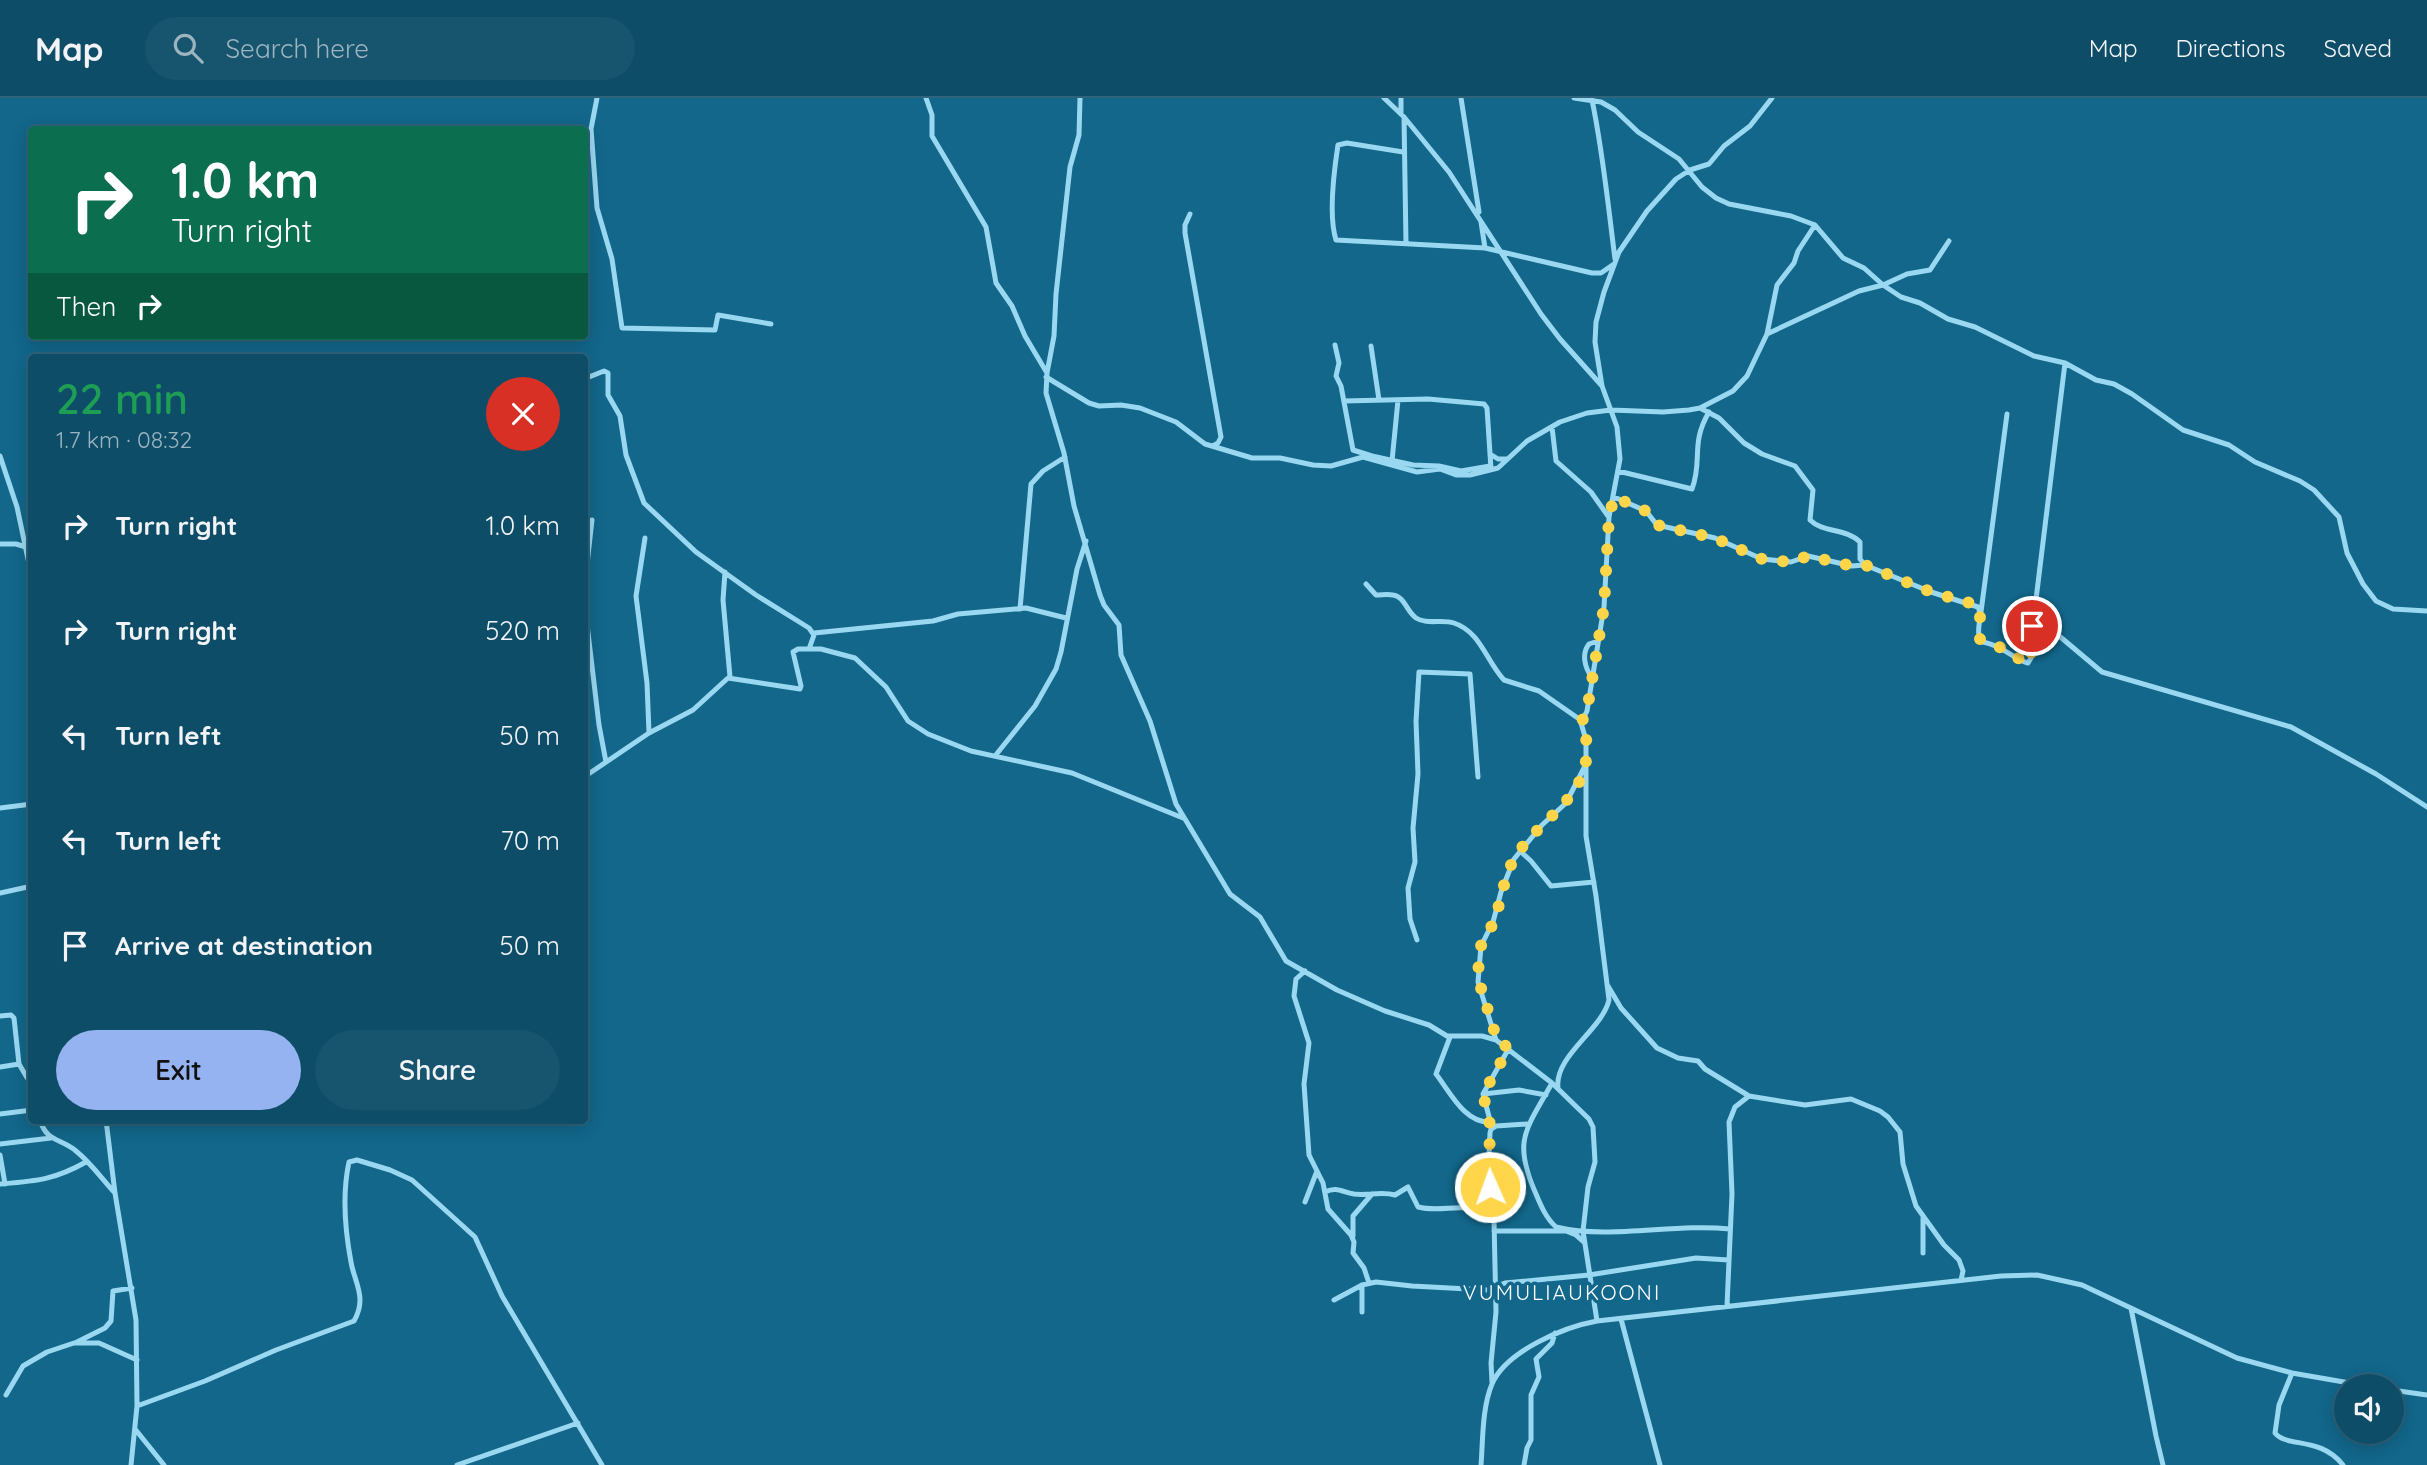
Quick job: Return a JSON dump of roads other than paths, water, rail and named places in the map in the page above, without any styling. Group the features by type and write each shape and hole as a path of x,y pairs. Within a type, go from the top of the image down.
{"street":[{"path":"597,98 591,129 597,208 612,259 622,328 715,330 718,315 771,324"},
{"path":"926,98 932,114 932,136 986,227 996,284 1012,306 1046,375 1089,403 1140,408 1176,422 1199,441 1252,458 1280,458 1313,465 1338,465 1358,457 1417,472 1440,470 1462,476 1490,468"},
{"path":"1080,98 1079,135 1070,167 1046,393 1065,457 1074,506 1100,595 1104,606 1119,625 1121,656 1150,721 1172,797 1230,894 1260,917 1286,961 1337,990 1385,1011 1429,1025 1450,1037 1482,1036 1496,1040 1555,1085 1585,1114 1592,1127 1595,1165 1588,1187 1583,1231 1597,1321"},
{"path":"1384,98 1403,116 1449,172 1554,331 1602,386"},
{"path":"1401,98 1406,244"},
{"path":"1461,98 1485,248"},
{"path":"1574,98 1592,100 1615,110 1631,126 1659,144 1690,170 1706,191 1729,204 1791,216 1815,225 1843,258 1864,268 1882,285 1948,319 1975,327 2027,353 2065,363 2096,380 2114,384 2183,430 2229,445 2255,462 2301,481 2339,517 2347,554 2368,593 2385,607 2427,611"},
{"path":"1730,1229 1685,1227 1583,1231 1556,1227 1543,1211 1524,1162 1523,1141 1528,1124 1555,1085 1569,1058 1590,1028 1604,1015 1608,1000 1586,836 1586,740 1582,721 1587,711 1604,607 1609,517 1618,471 1619,436 1602,386 1595,331 1604,292 1615,262 1647,211 1676,179 1690,170 1709,164 1724,146 1750,126 1772,98"},
{"path":"1592,100 1604,162 1605,195 1615,262"},
{"path":"1403,152 1346,143 1338,145 1334,221 1336,240 1485,248 1592,274 1601,273 1615,262"},
{"path":"1190,214 1185,233 1221,437 1213,446"},
{"path":"1335,345 1339,363 1336,376 1344,401 1353,450 1413,465 1456,470 1499,468 1527,441 1552,426 1587,413 1611,410 1663,412 1700,408 1733,391 1743,382 1767,334 1777,285 1794,263 1798,251 1815,225"},
{"path":"1767,334 1858,291 1882,285 1907,274 1930,270 1949,241"},
{"path":"1371,346 1379,400"},
{"path":"2007,414 1978,633 1980,639 2004,649 2026,663 2031,658 2065,363"},
{"path":"588,377 604,371 608,373 608,395 620,416 626,455 644,503 687,545 814,633"},
{"path":"1344,401 1428,399 1484,404 1487,408 1490,468"},
{"path":"1392,461 1398,400"},
{"path":"1700,408 1719,418 1744,443 1762,454 1798,468 1813,490 1810,520 1819,526 1855,537 1860,544 1860,559 1865,565"},
{"path":"1618,471 1692,489 1698,435 1709,412"},
{"path":"1552,426 1556,461 1591,492 1609,517"},
{"path":"1490,454 1498,459 1507,459"},
{"path":"0,456 13,492 28,557"},
{"path":"1020,609 1031,484 1043,471 1065,457"},
{"path":"1614,497 1646,511 1657,525 1715,538 1762,559 1791,562 1808,556 1852,566 1865,565 1931,592 1974,604 1981,614"},
{"path":"588,556 592,520"},
{"path":"645,538 636,596 647,683 649,733"},
{"path":"995,755 1035,706 1056,670 1062,652 1066,618 1080,556 1086,541"},
{"path":"0,544 26,547"},
{"path":"726,572 723,600 730,677"},
{"path":"1366,584 1376,595 1393,595 1400,598 1419,620 1452,622 1462,627 1478,639 1504,680 1539,691 1582,721"},
{"path":"814,633 933,621 958,614 1020,609 1066,618"},
{"path":"2413,611 2427,617"},
{"path":"2033,624 2037,619 2044,622 2102,672 2276,722 2306,734 2427,807"},
{"path":"809,649 814,633"},
{"path":"588,635 598,725 606,762"},
{"path":"1592,678 1587,668 1585,651 1589,645 1598,642"},
{"path":"588,774 649,733 693,710 721,682 730,677 800,689 793,652 809,649 842,653 855,658 886,687 898,708 918,729 971,751 1072,773 1183,818"},
{"path":"1417,940 1410,919 1408,893 1415,862 1413,828 1418,786 1416,721 1419,672 1471,675 1478,777"},
{"path":"1496,1040 1478,982 1481,946 1493,922 1503,885 1520,851 1542,825 1562,809 1586,764"},
{"path":"0,808 28,804"},
{"path":"1520,851 1551,886 1594,882"},
{"path":"0,893 28,887"},
{"path":"1305,971 1296,979 1294,996 1309,1043 1304,1076 1309,1155 1325,1192 1328,1209 1353,1239"},
{"path":"1608,986 1621,1008 1657,1048 1678,1058 1698,1061 1705,1069 1749,1096 1805,1105 1851,1099 1880,1111 1900,1132 1908,1182 1923,1217 1959,1260 1963,1271 1961,1280"},
{"path":"0,1016 11,1014 15,1018 19,1064 28,1079"},
{"path":"1450,1037 1436,1074 1468,1114 1491,1125 1528,1124"},
{"path":"1481,1465 1487,1402 1492,1382 1495,1288 1494,1220 1488,1161 1491,1125 1483,1094 1509,1048"},
{"path":"0,1067 19,1064"},
{"path":"1483,1094 1519,1090 1546,1095"},
{"path":"1727,1306 1732,1185 1728,1122 1735,1107 1749,1096"},
{"path":"0,1114 28,1110"},
{"path":"41,1124 43,1131 51,1138 76,1150 115,1192"},
{"path":"106,1124 136,1320 137,1406 131,1465"},
{"path":"0,1144 51,1138"},
{"path":"0,1155 2,1184 58,1177 86,1162"},
{"path":"137,1406 354,1321 360,1299 348,1242 346,1183 349,1162 357,1160 412,1180 475,1237 502,1296 602,1465"},
{"path":"1305,1202 1317,1171"},
{"path":"1458,1186 1490,1187"},
{"path":"1325,1192 1336,1188 1354,1194 1385,1192 1395,1195 1408,1187 1418,1207 1447,1209 1465,1206 1483,1212 1494,1220"},
{"path":"1362,1312 1364,1268 1353,1253 1353,1216 1372,1194"},
{"path":"1923,1217 1923,1253"},
{"path":"1494,1231 1566,1231 1584,1242"},
{"path":"1334,1300 1365,1284 1479,1290 1495,1288 1505,1283 1589,1275 1696,1258 1729,1260"},
{"path":"1492,1382 1515,1358 1555,1333 1575,1325 2017,1275 2050,1277 2082,1285 2237,1357 2292,1373 2334,1380"},
{"path":"6,1395 23,1366 47,1352 105,1328 111,1321 113,1291 132,1288"},
{"path":"2131,1308 2163,1465"},
{"path":"1621,1319 1660,1465"},
{"path":"1524,1465 1531,1440 1531,1395 1539,1377 1535,1362 1537,1355 1552,1343 1555,1333"},
{"path":"74,1343 99,1343 137,1360"},
{"path":"2292,1373 2279,1405 2275,1433 2280,1439 2319,1446 2333,1454 2343,1465"},
{"path":"2404,1392 2427,1395"},
{"path":"457,1465 578,1423"},
{"path":"135,1429 164,1465"}],"district":[{"name":"VUMULIAUKOONI","path":"1562,1293"}]}
